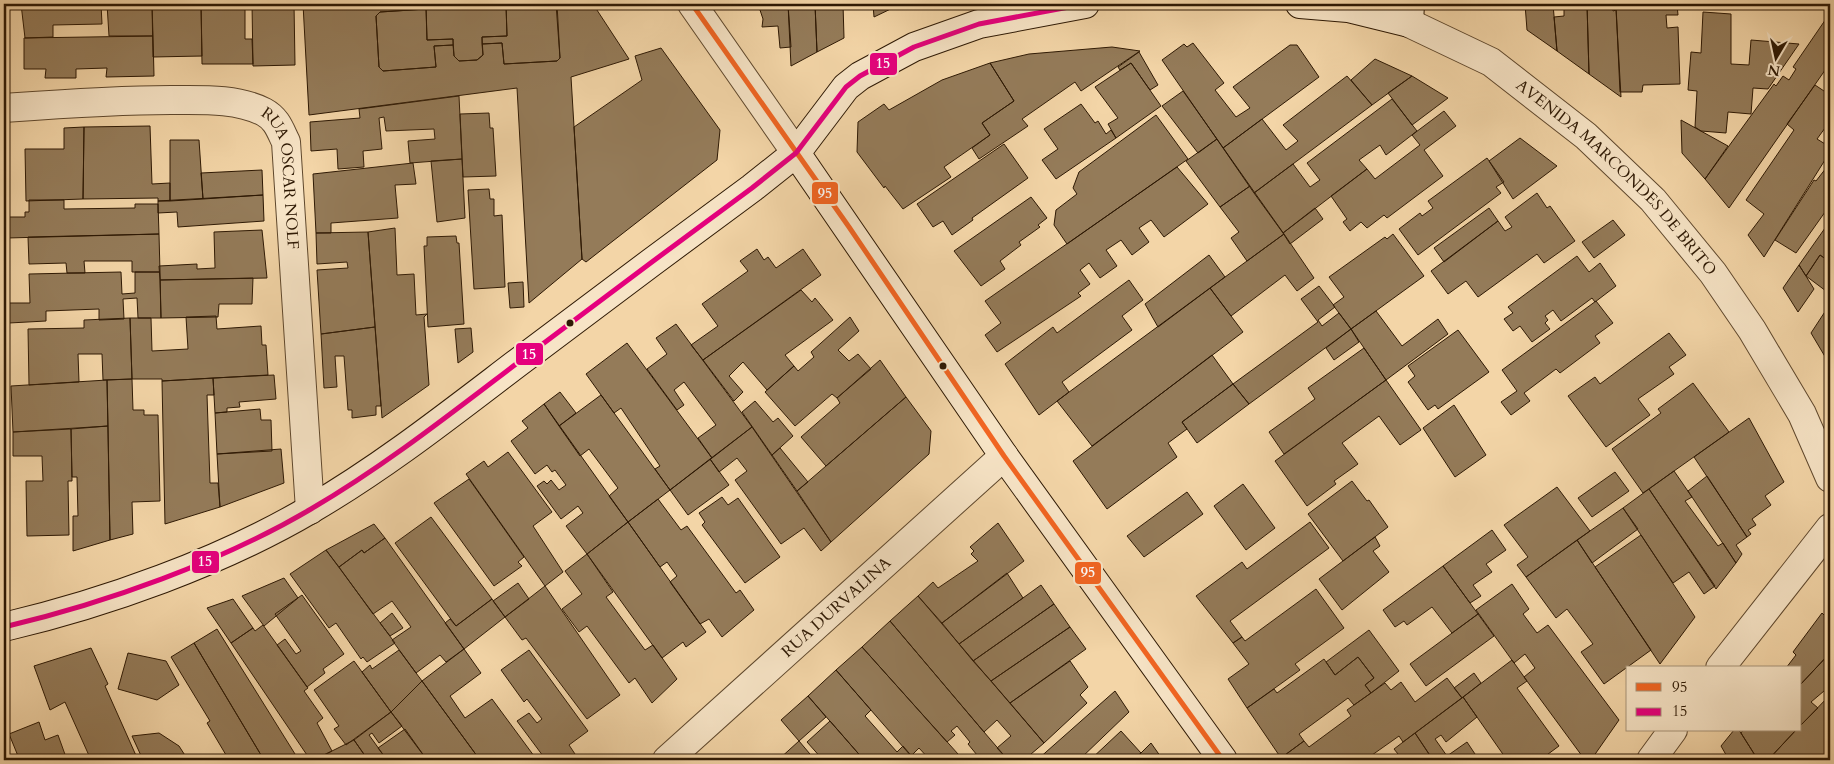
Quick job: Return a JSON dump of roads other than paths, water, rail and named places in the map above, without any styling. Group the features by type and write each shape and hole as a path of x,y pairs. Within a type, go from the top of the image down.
{"street":[{"path":"692,4 1004,456 1223,760"},
{"path":"4,627 53,615 105,598 213,558 310,510 362,478 442,420 796,153 846,87 860,76 914,47 979,24 1085,4"},
{"name":"AVENIDA MARCONDES DE BRITO","path":"1300,4 1409,13 1491,62 1586,136 1654,200 1713,273 1752,330 1802,414 1830,478"},
{"name":"RUA OSCAR NOLF","path":"4,108 114,100 209,100 250,107 265,112 276,120 286,142 310,510"},
{"name":"RUA DURVALINA","path":"667,760 1004,456"},
{"path":"1722,666 1830,528"},
{"path":"1650,760 1671,732"}]}
